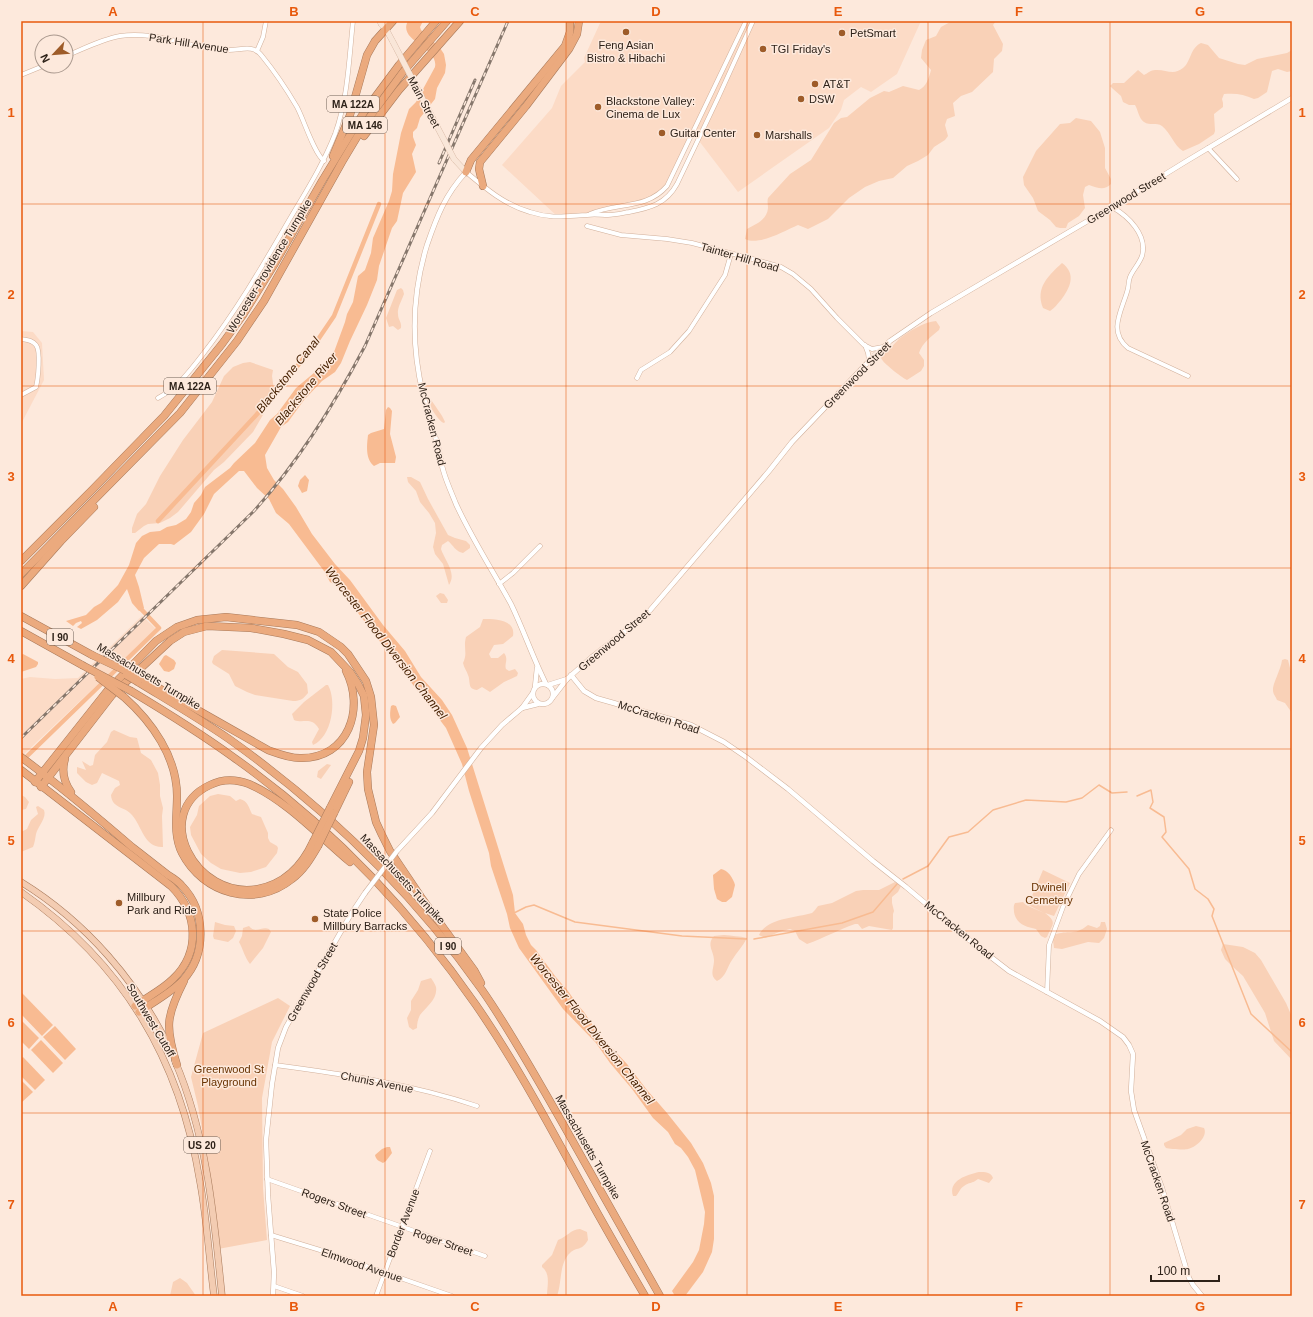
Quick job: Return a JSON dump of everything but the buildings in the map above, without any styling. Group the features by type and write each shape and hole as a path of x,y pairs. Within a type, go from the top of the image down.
{"highway":[{"path":"386,29 393,21"},
{"name":"Worcester-Providence Turnpike","path":"21,574 180,413 237,341 264,301 366,122 416,50 426,31 436,21"},
{"name":"Worcester-Providence Turnpike","path":"21,561 141,440 185,392 243,315 282,253 322,181 364,112 382,86 416,50 433,37 447,21"},
{"name":"MA 122A","path":"320,203 368,129 399,90 460,21"},
{"path":"466,172 471,160 565,46 570,32 570,21"},
{"path":"466,172 480,162 526,106 569,49 577,34 579,21"},
{"name":"MA 122A","path":"322,181 350,115 367,54 375,41 386,29"},
{"path":"480,162 479,169 483,186"},
{"path":"21,586 61,541 112,488 126,469"},
{"path":"35,782 97,702 156,641 177,626 203,618 226,617 297,625 319,632 341,647 348,654 366,681 371,697 374,725 367,772 368,789 376,822 390,851 421,897 474,970 502,1020"},
{"name":"Massachusetts Turnpike","path":"24,618 140,680 228,738 338,826 372,860 429,922 466,969 502,1020 660,1296"},
{"path":"41,787 112,695 163,646 184,632 207,626 257,629 284,634 308,640 330,652 350,672 364,696 366,715 363,738 359,751 306,866 283,885 265,893 246,895 232,893 217,888 202,879 186,860 181,851 178,840 176,819 176,780 169,757 162,743 148,723 124,698 82,664"},
{"name":"Massachusetts Turnpike","path":"21,631 131,691 201,735 243,764 299,809 372,877 408,917 448,966 495,1034 537,1104 645,1296"},
{"path":"140,680 268,750 286,756 302,758 315,756 332,749 339,743 350,728 353,718 354,702 348,675 336,657"},
{"path":"332,810 363,751 373,714"},
{"path":"66,755 62,770 63,778 66,786 78,800"},
{"path":"21,757 78,800 136,850 181,884 190,894 198,912 200,925 199,950 174,999 170,1014 168,1025 170,1044 177,1065"},
{"path":"23,772 171,886 187,907 191,920 193,938 191,951 186,962 172,981 137,1009"},
{"path":"316,844 297,868 271,885 254,889 235,888 218,883 197,867 184,842 182,823 187,806 204,788 212,784 228,780 248,784 291,811 354,865 372,877"},
{"path":"144,1004 173,989 189,972"}],"main road":[{"name":"Main Street","path":"380,21 393,42 454,159 466,172"},
{"name":"Main Street","path":"385,21 386,29"},
{"name":"Southwest Cutoff","path":"21,882 44,897 73,921 90,936 116,965 144,1004 177,1065 194,1113 208,1177 222,1296"},
{"name":"Southwest Cutoff","path":"21,892 61,923 93,953 117,981 149,1029 168,1068 188,1126 202,1194 214,1296"}],"street":[{"path":"266,21 263,37 257,51 265,60 297,107 305,123 315,150 324,161"},
{"path":"158,398 172,390 179,383 207,349 226,322 257,276 324,161 335,134 343,108 353,21"},
{"path":"588,214 607,208 649,201 668,186 746,21"},
{"path":"466,172 506,202 530,213 558,217 588,214 610,215 646,209 657,205 669,196 677,184 753,21"},
{"name":"Park Hill Avenue","path":"74,53 115,37 127,35 144,35 217,49 229,50 250,48 257,51"},
{"path":"21,75 34,70"},
{"name":"Greenwood Street","path":"553,697 569,677 646,615 792,442 883,347 925,317 1112,207 1292,98"},
{"path":"1208,148 1237,179"},
{"name":"McCracken Road","path":"466,172 455,184 437,216 422,261 415,304 415,331 421,386 444,472 450,488 467,527 525,632 537,668 547,685"},
{"path":"1112,207 1132,222 1140,237 1143,248 1141,258 1129,279 1128,291 1118,317 1117,325 1121,341 1128,348 1188,376"},
{"name":"Tainter Hill Road","path":"587,226 621,235 682,241 770,264 793,274 811,289 864,345 869,361"},
{"path":"637,378 641,370 670,352 689,331 725,275 731,254"},
{"path":"21,339 30,341 38,348 36,387 21,395"},
{"path":"864,345 872,349 883,347"},
{"path":"499,584 513,573 540,546"},
{"name":"McCracken Road","path":"535,687 537,668"},
{"name":"McCracken Road","path":"569,677 584,691 596,698 691,725 717,737 788,789 974,944 1015,975 1100,1021 1122,1037 1129,1045 1133,1058 1131,1091 1134,1110 1162,1188 1189,1278 1192,1285 1202,1296"},
{"name":"Greenwood Street","path":"547,685 569,677"},
{"path":"540,684 547,685 552,690 553,697 548,704 538,704 534,700 532,694 535,687 540,684"},
{"name":"Greenwood Street","path":"273,1296 274,1286 266,1140 275,1065 279,1044 286,1027 365,893 397,851 432,813 462,774 472,758 497,730 522,708 532,694"},
{"name":"Greenwood Street","path":"522,708 538,704"},
{"path":"1047,992 1049,946 1063,907 1079,874 1111,830"},
{"name":"Chunis Avenue","path":"275,1065 354,1076 454,1098 477,1106"},
{"name":"Border Avenue","path":"376,1296 430,1151"},
{"name":"Rogers Street","path":"267,1179 401,1227"},
{"name":"Roger Street","path":"401,1227 486,1256"},
{"name":"Elmwood Avenue","path":"271,1235 320,1250 452,1296"},
{"path":"274,1286 303,1296"}],"shaded area":[{"path":"601,21 921,21 897,74 871,92 861,87 844,100 841,110 829,128 738,192 693,133 671,180 653,198 587,214 558,217 502,165 552,108 561,86 585,62 584,58"},
{"path":"21,331 33,332 42,343 44,380 21,424"},
{"path":"142,616 156,629 21,757 21,679 30,677 55,679 78,678"}],"green space":[{"path":"952,21 996,21 993,25 1003,44 1002,51 994,59 993,72 972,92 961,96 953,103 955,116 947,119 945,125 948,136 945,140 934,147 928,155 907,166 893,178 879,181 865,187 849,198 828,219 808,229 798,225 779,234 757,241 745,239 747,229 766,216 768,198 790,174 811,160 834,123 841,118 847,117 870,98 884,91 889,92 903,86 919,90 924,87 931,70 921,58 926,40 936,36 941,27"},
{"path":"1201,43 1208,45 1219,58 1245,65 1257,59 1287,53 1292,50 1292,71 1287,72 1278,69 1272,71 1267,92 1258,98 1254,99 1239,94 1224,94 1222,99 1223,107 1214,114 1214,134 1199,144 1183,151 1177,146 1162,126 1158,124 1148,124 1142,121 1135,105 1129,105 1123,102 1121,96 1110,86 1113,83 1124,83 1138,70 1144,75 1154,70 1176,72 1186,65 1197,45"},
{"path":"1076,118 1091,121 1100,132 1105,148 1105,168 1111,179 1111,184 1106,188 1098,188 1089,185 1085,187 1083,195 1085,208 1079,216 1068,223 1066,228 1060,228 1056,227 1050,220 1038,211 1033,198 1024,185 1023,177 1036,151 1060,124 1070,123"},
{"path":"1062,263 1067,267 1071,276 1069,286 1061,300 1050,311 1043,308 1041,301 1042,288 1052,273"},
{"path":"401,288 404,294 398,309 401,328 398,330 393,326 389,327 386,318 397,290"},
{"path":"936,321 940,327 939,330 930,337 920,349 919,353 924,360 924,366 921,371 907,380 892,370 882,360 881,358 883,354 903,336 922,325"},
{"path":"250,362 273,370 272,376 274,390 267,408 253,432 224,462 214,470 178,512 160,523 148,524 135,533 132,533 132,528 137,514 146,504 160,476 183,440 212,402 224,376 233,367"},
{"path":"430,398 442,416 445,422 444,423 432,409 427,399"},
{"path":"407,477 411,477 420,482 448,535 466,541 470,545 470,548 463,553 456,550 448,541 442,545 441,549 450,567 452,576 449,585 443,564 435,554 433,547 436,533 435,523 420,502 416,491 408,482"},
{"path":"440,593 444,594 448,600 447,603 441,603 436,596"},
{"path":"483,619 503,621 511,626 513,636 503,644 494,645 489,654 491,658 498,658 504,653 506,657 506,669 509,671 515,669 518,673 517,676 504,682 490,692 482,687 477,690 471,687 468,674 463,663 466,637 480,627"},
{"path":"222,650 274,654 288,667 298,672 307,684 308,693 302,699 293,701 255,695 235,686 229,674 212,662 214,656"},
{"path":"1282,660 1288,660 1292,676 1292,713 1285,703 1277,700 1273,692"},
{"path":"328,685 331,692 331,718 325,734 313,745 312,742 319,729 310,721 294,720 292,714 304,702"},
{"path":"114,730 130,737 137,738 141,753 151,760 158,773 160,796 163,808 163,847 152,844 147,840 132,815 116,805 112,800 111,795 115,788 120,785 119,781 102,773 97,783 92,785 86,782 77,773 77,767 86,770 82,761 90,766 93,765 95,755 107,742 111,732"},
{"path":"327,764 331,765 321,779 317,777 318,771"},
{"path":"218,794 230,796 236,801 240,799 245,801 252,814 261,817 270,842 278,848 277,853 266,867 251,872 240,873 221,869 201,854 191,835 190,827 197,815 199,806 210,796"},
{"path":"21,795 29,802 26,809 21,810"},
{"path":"38,806 44,810 45,813 37,831 34,845 33,847 21,852 21,832 27,829 31,820 38,814 36,807"},
{"name":"Dwinell Cemetery","path":"1043,870 1070,883 1054,916 1045,913 1052,919 1053,924 1047,937 1045,938 1041,936 1036,929 1025,926 1019,922 1014,912 1015,903 1023,902 1026,905 1044,913 1028,905"},
{"path":"895,882 902,884 898,892 892,897 894,911 892,930 869,926 862,929 858,924 855,924 807,944 799,939 795,931 790,929 765,938 759,935 763,929 775,922 812,913 818,906 832,903 856,891 879,890"},
{"path":"215,922 234,926 236,931 233,938 228,942 214,939"},
{"path":"1101,922 1105,922 1107,929 1104,938 1099,943 1088,942 1062,949 1054,948 1054,935 1059,933 1075,932 1088,925 1097,928 1100,926"},
{"path":"249,926 256,930 266,928 271,932 263,948 250,964 239,942 242,936 243,928"},
{"path":"724,935 747,938 724,974 717,981 713,976 714,957 710,945 714,936"},
{"path":"1223,944 1243,947 1255,953 1261,960 1286,1003 1292,1017 1292,1060 1274,1041 1265,1013 1243,976 1225,959 1221,950"},
{"path":"431,978 436,987 435,995 420,1015 417,1028 413,1030 409,1027 407,1018 411,1010 411,1001 418,990 421,981"},
{"name":"Greenwood St Playground","path":"278,998 290,1006 272,1042 262,1098 263,1188 267,1240 218,1249 214,1198 198,1106 191,1077 203,1033"},
{"path":"1196,1126 1204,1128 1205,1131 1201,1141 1195,1146 1188,1149 1170,1149 1166,1148 1164,1145 1164,1143 1181,1135 1187,1129"},
{"path":"979,1172 989,1173 993,1178 989,1183 978,1179 967,1184 956,1196 953,1196 952,1190 956,1182 964,1177"},
{"path":"580,1229 587,1232 588,1240 581,1248 572,1251 566,1257 562,1268 557,1296 547,1296 548,1277 542,1265 552,1255 558,1240"},
{"path":"180,1278 187,1283 196,1296 170,1296 173,1282"}],"water":[{"path":"408,21 423,21 420,27 421,30 440,48 444,54 446,65 445,73 437,88 435,99 420,118 417,128 413,132 416,145 412,154 416,172 403,193 397,221 392,228 379,266 377,280 341,363 335,372 322,381 304,400 288,422 281,427 265,455 267,468 274,480 283,489 296,507 312,534 405,651 421,677 442,700 452,715 467,748 513,895 515,913 523,924 531,945 584,1012 598,1033 627,1064 691,1143 703,1163 711,1183 714,1196 714,1239 712,1252 703,1272 685,1296 675,1296 672,1291 693,1262 699,1250 704,1224 705,1212 695,1170 681,1148 675,1144 668,1132 653,1118 596,1043 563,1009 519,948 510,928 462,764 446,728 336,585 330,582 324,571 289,524 276,513 269,499 257,488 244,471 239,471 214,494 204,514 191,532 174,545 159,544 144,558 135,575 144,608 142,610 139,611 132,603 127,589 118,602 97,620 81,629 77,627 82,623 81,621 73,626 66,621 86,615 94,607 101,603 118,585 129,565 136,543 142,536 150,532 160,531 167,527 176,525 186,519 191,512 194,503 201,495 205,487 230,468 255,443 270,420 277,414 296,388 327,362 334,352 347,314 353,302 358,276 365,270 371,253 373,238 389,201 392,191 393,174 401,133 409,109 416,102 435,67 435,60 431,54 408,34 406,28"},
{"path":"388,407 392,411 390,434 396,457 395,463 380,463 374,466 368,455 368,435 384,429 386,410"},
{"path":"305,475 309,480 307,491 302,493 298,486 300,480"},
{"path":"23,654 38,662 36,667 21,672 21,655"},
{"path":"166,655 176,663 174,669 169,672 164,671 159,664"},
{"path":"391,706 396,706 400,717 393,724 390,715"},
{"path":"721,869 730,875 735,885 732,897 726,902 722,902 717,899 714,889 713,875"},
{"path":"22,993 53,1025 42,1036 21,1014"},
{"path":"21,1020 39,1038 29,1049 21,1041"},
{"path":"55,1026 76,1049 65,1060 43,1037"},
{"path":"41,1040 63,1063 53,1073 31,1050"},
{"path":"23,1057 45,1080 35,1090 21,1076 21,1059"},
{"path":"21,1080 33,1092 21,1103"},
{"path":"387,1147 390,1147 392,1153 383,1163 377,1159 375,1155"}],"waterway":[{"name":"Blackstone Canal","path":"158,521 271,399 315,344 334,316 379,204"},
{"path":"21,762 159,628 139,605"},
{"path":"903,879 928,866 949,837 968,832 993,810 1026,800 1066,802 1082,798 1099,785 1112,793 1127,792"},
{"path":"1137,796 1151,790 1153,802 1150,808 1164,817 1166,832 1162,837 1189,869 1195,889 1208,899 1214,909 1212,916 1251,1014 1292,1052"},
{"path":"754,939 842,923 873,912 897,884"},
{"path":"514,913 534,905 575,922 682,936 746,939"}],"railway":[{"path":"21,738 254,511 286,472 315,432 341,390 365,346 508,21"},
{"path":"439,163 475,80"}],"place":[{"name":"Feng Asian Bistro & Hibachi","path":"626,32"},
{"name":"PetSmart","path":"842,33"},
{"name":"TGI Friday's","path":"763,49"},
{"name":"AT&T","path":"815,84"},
{"name":"DSW","path":"801,99"},
{"name":"Blackstone Valley: Cinema de Lux","path":"598,107"},
{"name":"Guitar Center","path":"662,133"},
{"name":"Marshalls","path":"757,135"},
{"name":"Millbury Park and Ride","path":"119,903"},
{"name":"State Police Millbury Barracks","path":"315,919"}],"water label":[{"name":"Blackstone River","path":"306,389"},
{"name":"Worcester Flood Diversion Channel","path":"386,643"},
{"name":"Worcester Flood Diversion Channel","path":"592,1029"}]}
